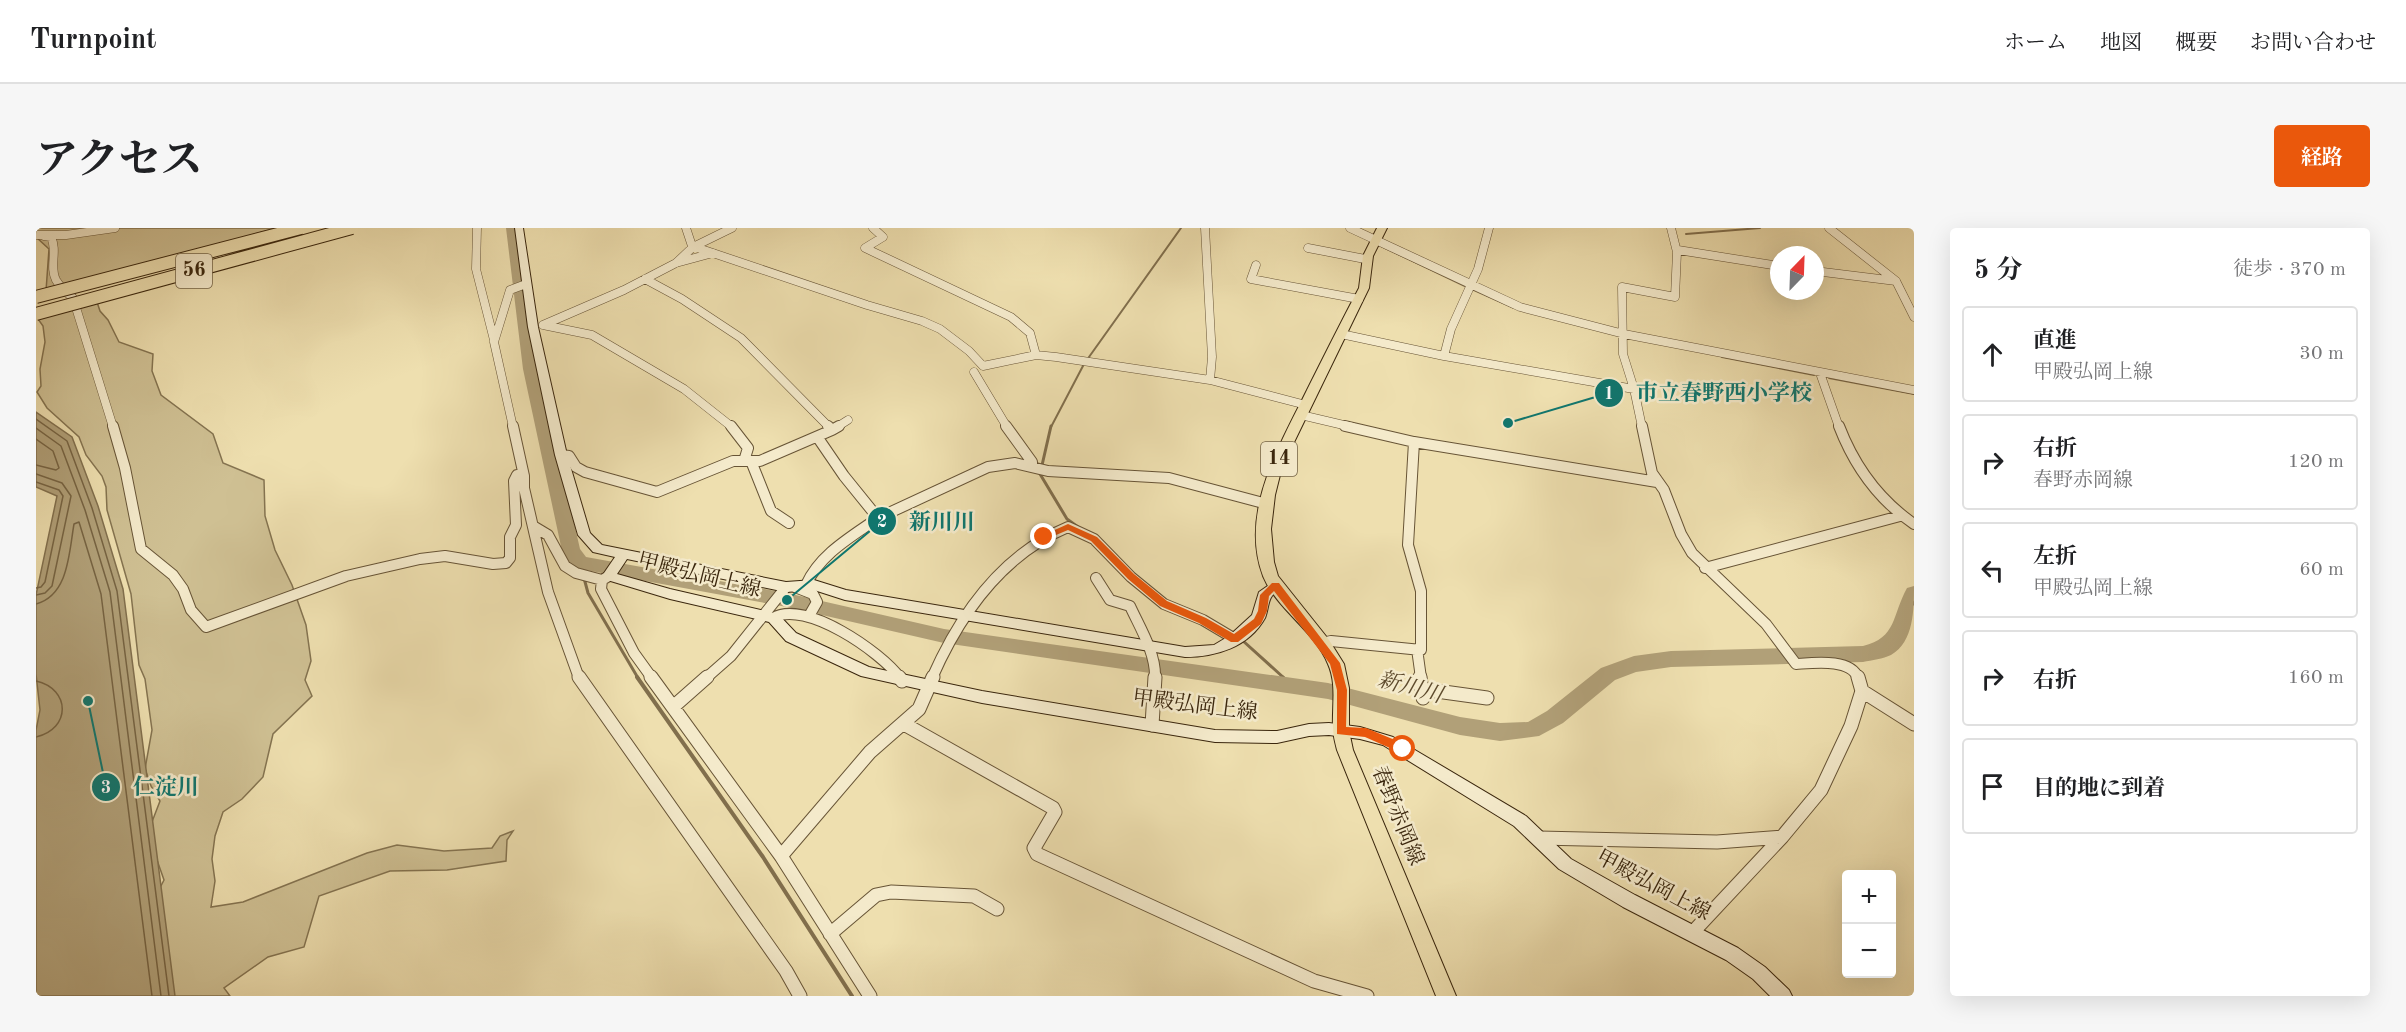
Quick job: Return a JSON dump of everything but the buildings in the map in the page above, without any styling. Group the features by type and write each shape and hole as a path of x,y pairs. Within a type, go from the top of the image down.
{"highway":[{"name":"56","path":"36,297 301,228"},
{"name":"56","path":"36,314 352,228"}],"main road":[{"name":"甲殿弘岡上線","path":"519,228 526,284 538,326 561,455 584,535 598,549 788,591 845,595 966,615 1149,652 1206,652 1226,647 1258,621 1263,611 1264,595 1275,586"},
{"name":"春野赤岡線","path":"1382,228 1365,259 1364,288 1275,467 1269,484 1266,565 1275,586 1322,643 1335,663 1342,697 1341,731 1346,750 1446,996"},
{"name":"甲殿弘岡上線","path":"624,554 605,578 768,617 791,638 867,672 902,681 1215,736 1248,738 1289,736 1309,730 1366,733 1388,741 1520,821 1565,864 1629,902 1693,932 1732,954 1759,973 1783,996"}],"street":[{"path":"40,235 115,228"},
{"path":"477,228 477,269 524,476 524,488 548,592 579,678 677,813 786,971 800,996"},
{"path":"686,228 692,246"},
{"path":"676,263 692,246 703,244 732,228"},
{"path":"873,228 883,237 865,248 1011,317 1030,333 1036,356"},
{"path":"1205,228 1212,357 1210,380"},
{"path":"1350,228 1520,307 1624,334 1914,390"},
{"path":"1444,356 1451,329 1471,286 1489,228"},
{"path":"1671,228 1677,238 1678,250 1676,297 1622,287 1623,354 1635,389 1652,472 1664,490 1682,534 1705,568 1766,624 1794,662 1796,664 1834,663 1842,665 1857,674 1862,691 1851,726 1821,790 1782,837 1693,932"},
{"path":"1829,228 1896,281 1914,317"},
{"path":"40,235 51,237 54,243 53,274 57,283 73,298 125,468 141,549 173,575 183,589 190,610 206,627 346,576 420,559 445,556 493,564 506,563 510,558 510,537 516,525 514,481 517,475 524,476"},
{"path":"692,246 867,305 922,321 969,351 983,366 1036,356 1210,380 1414,442 1657,482"},
{"path":"1308,248 1365,259"},
{"path":"1678,250 1770,265"},
{"path":"538,326 676,263 713,253"},
{"path":"1256,266 1251,279 1359,299"},
{"path":"1824,272 1896,281"},
{"path":"645,279 682,299 741,338 832,430"},
{"path":"494,341 510,290 526,284"},
{"path":"538,326 592,335 684,389 730,424 748,448 747,461 771,511 789,523"},
{"path":"1341,334 1444,356 1635,389"},
{"path":"974,372 999,416 1034,467"},
{"path":"1820,373 1853,456 1888,505 1900,516 1914,524"},
{"path":"561,455 569,456 576,467 585,472 657,492 734,461 760,461 818,438 848,420"},
{"path":"818,438 844,476 878,518"},
{"path":"1322,643 1331,641 1421,650 1420,591 1408,545 1414,442"},
{"path":"673,707 731,656 768,617 788,591 809,575 824,559 878,518 988,467 1015,463 1048,471 1169,478 1267,504"},
{"path":"1705,568 1900,516"},
{"path":"533,526 548,535 565,566 576,573 605,578 601,590 634,653 781,855 870,996"},
{"path":"781,855 870,752 919,709 951,637 966,615 999,571 1044,537 1068,527 1094,539 1131,577 1164,604 1237,637"},
{"path":"1096,578 1110,600 1130,606 1149,652 1155,671 1152,725"},
{"path":"788,591 813,594 813,609"},
{"path":"768,617 813,609 841,628 897,674 902,681"},
{"path":"1416,650 1423,694 1487,698"},
{"path":"1862,691 1914,724"},
{"path":"903,724 1053,808 1055,813 1034,848 1036,854 1314,981 1367,996"},
{"path":"1539,838 1717,842 1782,837"},
{"path":"830,934 876,895 891,892 974,896 997,909"}],"shaded area":[{"path":"36,228 277,228 46,291 49,249 36,237"},
{"path":"97,302 119,342 153,354 152,371 161,395 213,434 223,463 264,480 265,516 275,550 292,585 306,625 311,661 305,680 312,696 273,734 263,777 242,799 223,812 215,836 212,859 215,881 211,907 243,902 367,853 397,845 444,851 492,848 500,836 513,831 507,840 506,861 447,870 390,871 319,896 304,947 268,957 224,988 230,996 148,996 150,907 164,880 150,827 160,801 145,769 152,730 145,679 139,665 131,594 107,510 106,487 102,476 86,455 79,437 47,408 37,392 41,386 40,369 45,342 43,326 38,319"}],"water":[{"path":"36,412 72,437 98,506 123,589 175,996 36,996 36,730 40,710 36,674 36,595 57,496 36,487"}],"waterway":[{"name":"新川川","path":"512,228 531,369 571,551 580,562 787,600 944,636 1328,691 1460,726 1500,732 1531,730 1555,717 1608,674 1634,664 1671,659 1863,654 1884,649 1895,639 1914,593"},
{"path":"1051,427 1084,364 1181,228"},
{"path":"1686,234 1760,228"},
{"path":"1379,245 1467,287"},
{"path":"1474,290 1514,308"},
{"path":"1722,357 1814,375"},
{"path":"1829,378 1914,394"},
{"path":"1051,426 1040,474 1067,519 1078,527"},
{"path":"580,562 582,572"},
{"path":"584,578 588,593 638,678"},
{"name":"新川川","path":"1911,600 1914,604"},
{"path":"1242,640 1284,678"},
{"path":"637,677 763,857 852,996"},
{"name":"新川川","path":"1282,677 1290,684"}],"place":[{"name":"市立春野西小学校","path":"1508,423"},
{"name":"新川川","path":"787,600"},
{"name":"仁淀川","path":"88,701"}],"route":[{"path":"1044,537 1068,527 1094,539 1131,577 1164,604 1203,620 1235,639 1258,621 1263,611 1264,595 1275,586 1322,643 1335,663 1341,678 1341,731 1366,733 1403,749"}]}
